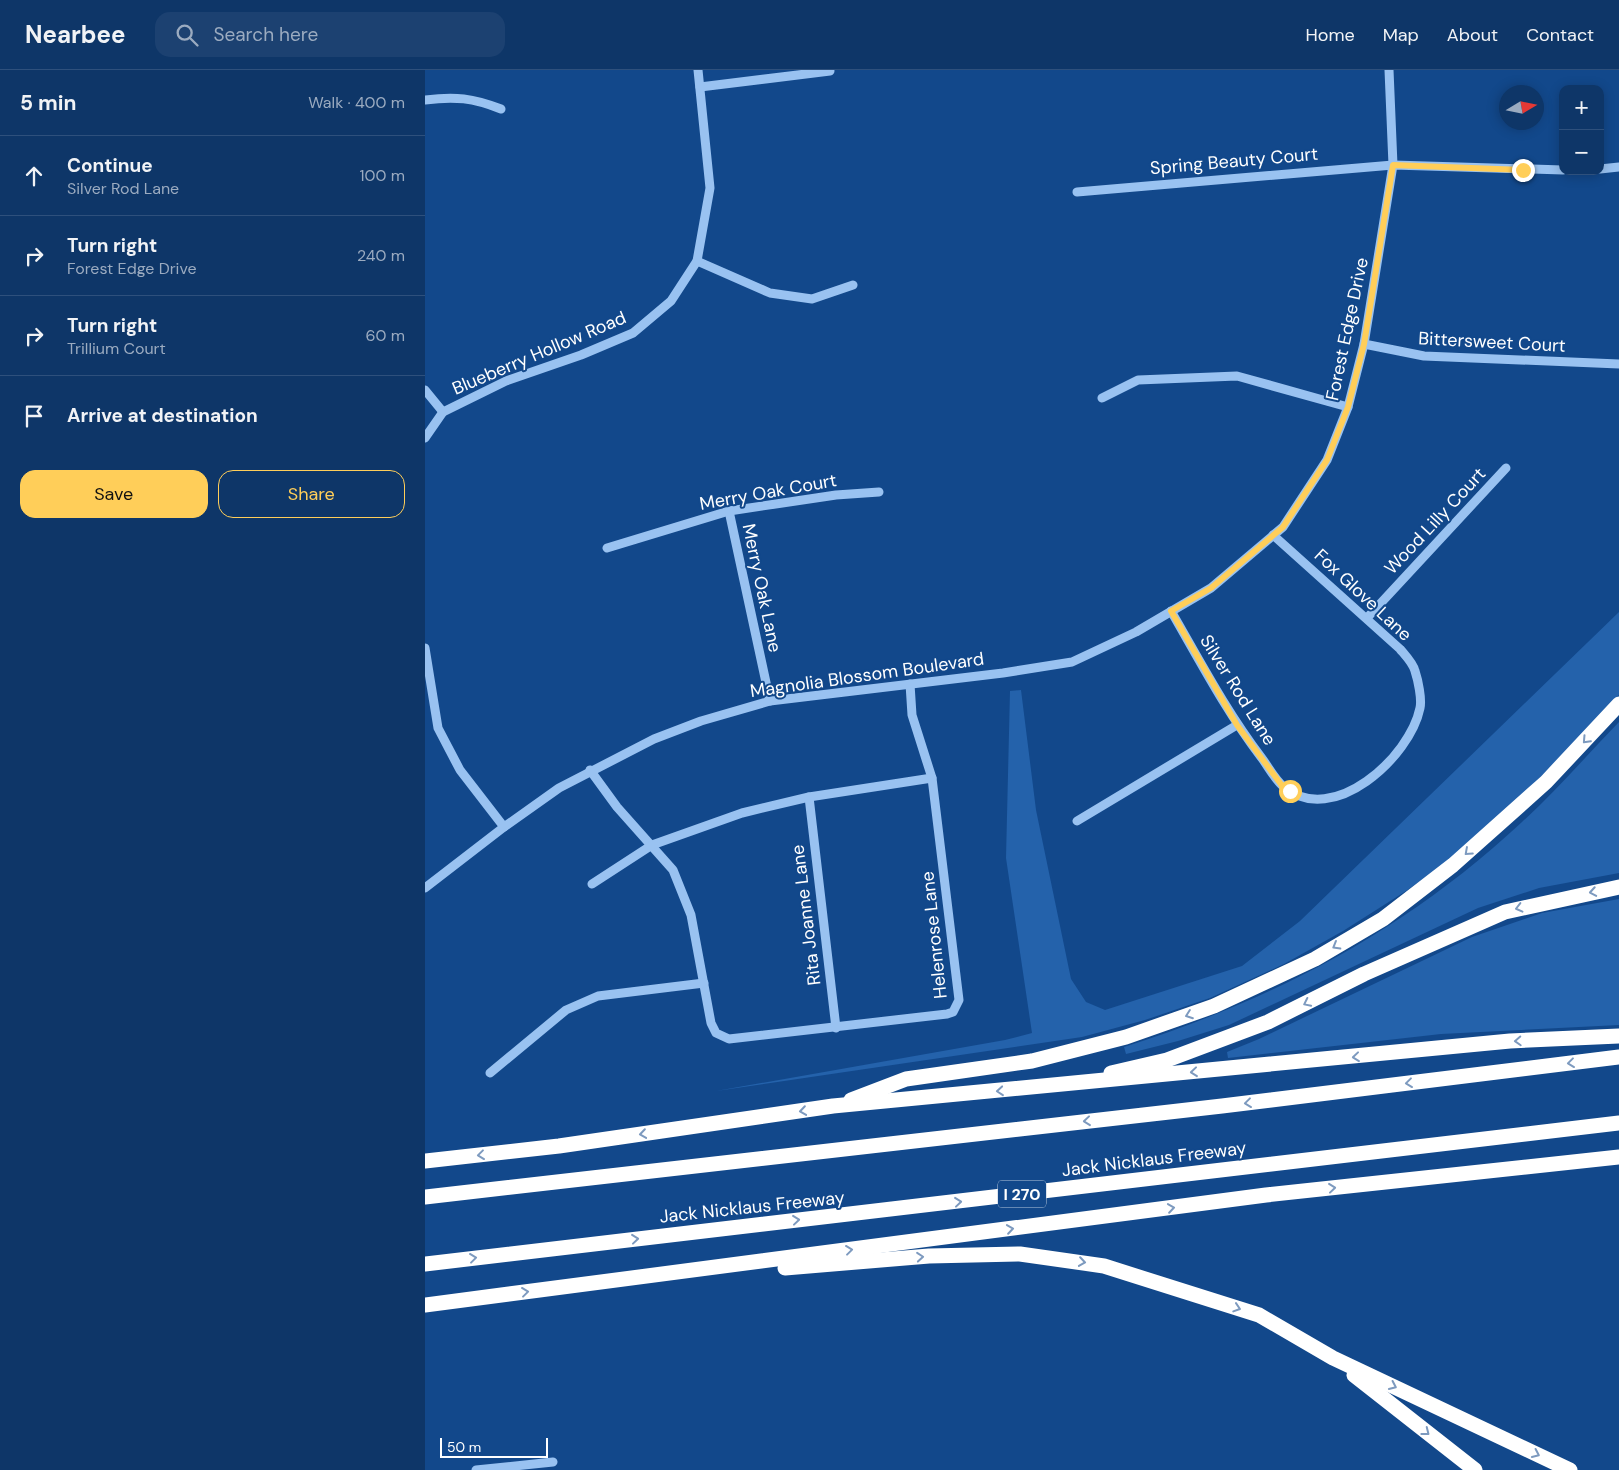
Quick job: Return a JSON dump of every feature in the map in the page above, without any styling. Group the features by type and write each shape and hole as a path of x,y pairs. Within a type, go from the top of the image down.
{"highway":[{"path":"833,1106 906,1079 1032,1061 1126,1037 1214,1006 1315,959 1383,919 1453,865 1546,782 1619,704"},
{"path":"1049,1087 1167,1060 1268,1022 1364,974 1505,912 1619,887"},
{"path":"425,1161 559,1146 833,1106 1049,1087 1510,1041 1619,1036"},
{"path":"425,1197 1232,1105 1619,1057"},
{"name":"Jack Nicklaus Freeway","path":"425,1264 1619,1124"},
{"path":"425,1305 1266,1195 1619,1157"},
{"path":"575,1286 929,1256 1020,1254 1104,1266 1259,1315 1333,1358 1570,1470"},
{"path":"1333,1358 1475,1470"}],"street":[{"name":"Blueberry Hollow Road","path":"425,438 443,412 506,381 581,355 633,333 671,301 697,261 710,188 698,70"},
{"name":"Forest Edge Drive","path":"1003,673 1072,662 1136,632 1211,588 1283,527 1327,460 1348,407 1364,344 1393,165 1389,70"},
{"path":"701,87 830,71"},
{"path":"425,100 448,97 475,99 501,108"},
{"name":"Spring Beauty Court","path":"1077,192 1393,165 1559,170"},
{"path":"1604,169 1619,167"},
{"path":"697,261 770,293 812,298 853,285"},
{"name":"Bittersweet Court","path":"1364,344 1424,356 1619,364"},
{"path":"1102,398 1138,380 1237,376 1348,407"},
{"path":"425,390 443,412"},
{"name":"Wood Lilly Court","path":"1367,618 1506,468"},
{"name":"Merry Oak Court","path":"607,548 729,511 836,495 879,492"},
{"name":"Merry Oak Lane","path":"729,511 770,701"},
{"name":"Fox Glove Lane","path":"1273,535 1400,649 1415,670 1421,708 1405,743"},
{"name":"Silver Rod Lane","path":"1171,611 1237,725 1283,787 1304,798 1328,800 1350,794 1368,780 1405,743"},
{"path":"425,648 438,728 460,770 504,827"},
{"name":"Magnolia Blossom Boulevard","path":"425,888 504,827 559,788 590,770 654,739 701,721 770,701 1003,673"},
{"name":"Helenrose Lane","path":"704,983 711,1023 721,1037 729,1039 947,1014 957,1006 959,1000 932,778 913,715 909,684"},
{"path":"1077,821 1237,725"},
{"path":"490,1073 566,1010 598,996 704,983 691,915 673,870 617,807 590,770"},
{"path":"592,884 652,845 742,814 809,797 932,778"},
{"name":"Rita Joanne Lane","path":"809,797 836,1028"},
{"path":"476,1470 553,1462"}],"shaded area":[{"path":"1619,612 1619,695 1532,786 1462,851 1406,891 1343,931 1284,964 1210,998 1145,1020 1082,1037 716,1091 1005,1040 1032,1033 1006,858 1010,691 1021,690 1036,810 1071,979 1086,1002 1105,1010 1242,966 1300,921"},
{"path":"1619,722 1619,873 1539,888 1478,908 1229,1025 1178,1041 1126,1054 1124,1047 1233,1007 1336,957 1432,896 1477,861 1535,810"},
{"path":"1619,899 1619,1025 1441,1034 1228,1058 1227,1052 1259,1039 1472,937 1542,913"}],"route":[{"path":"1290,791 1283,787 1237,725 1171,611 1211,588 1283,527 1327,460 1348,407 1364,344 1393,165 1523,170"}]}
